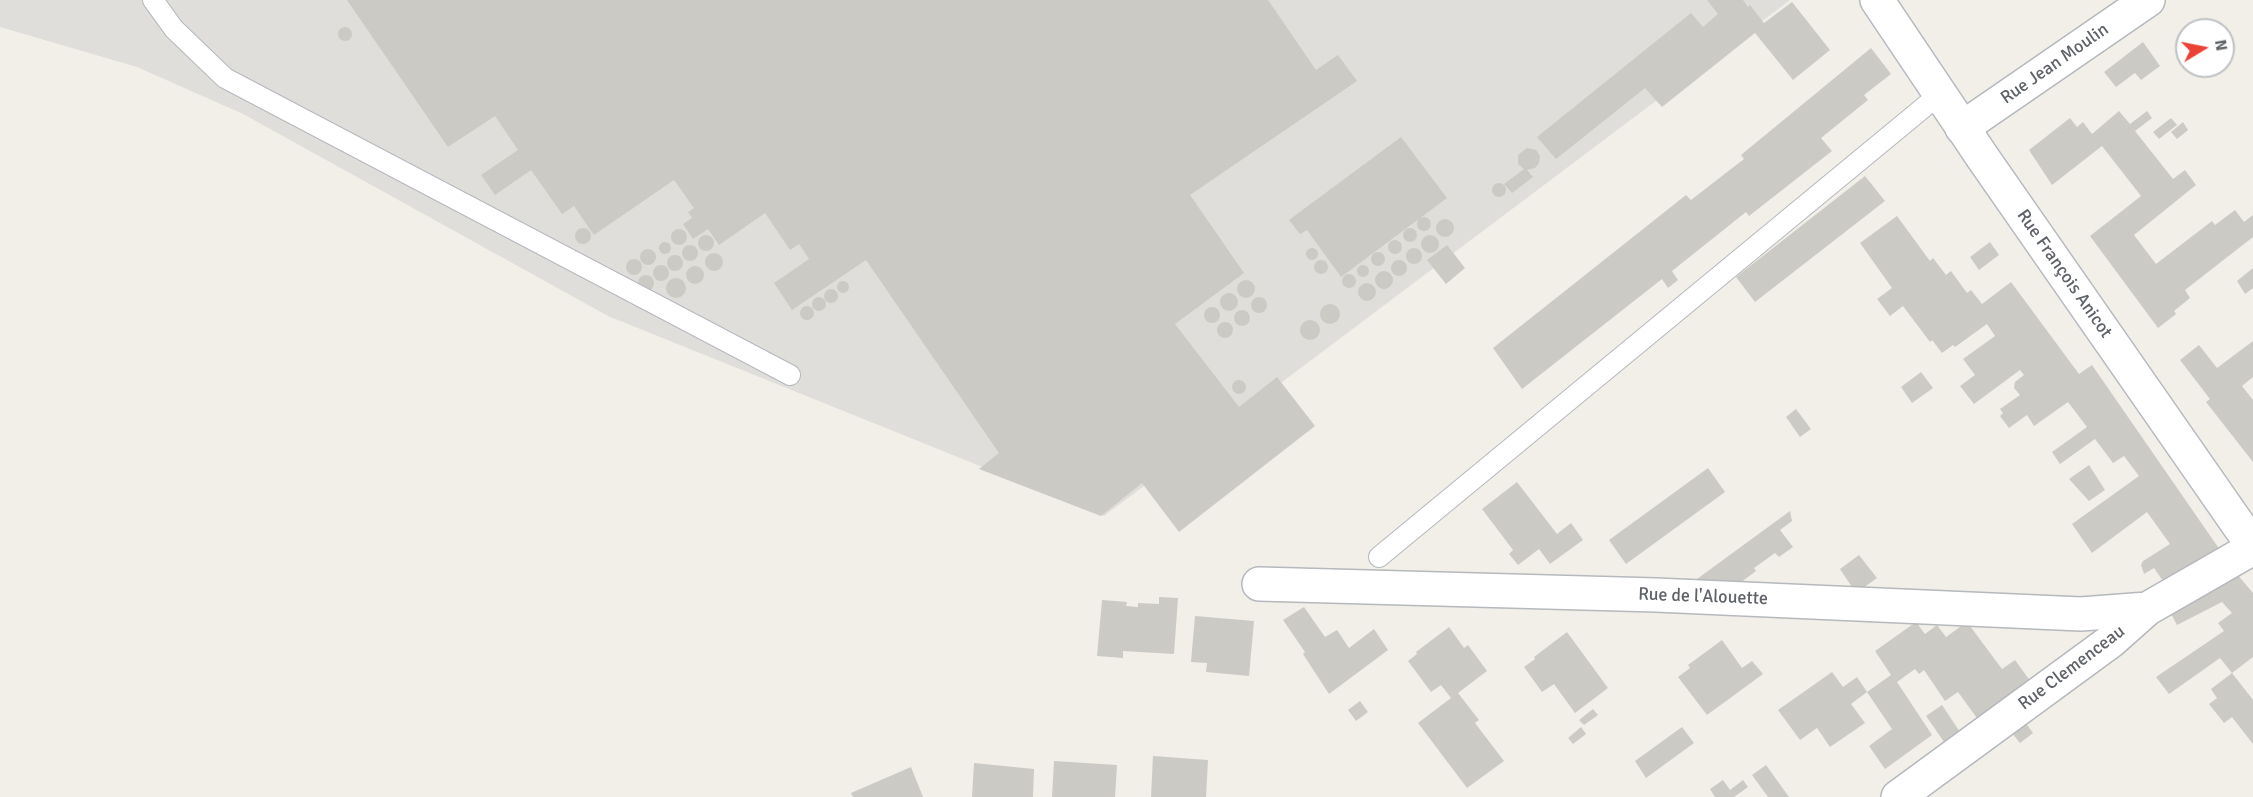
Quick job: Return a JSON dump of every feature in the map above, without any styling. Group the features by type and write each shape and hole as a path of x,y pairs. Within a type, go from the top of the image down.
{"street":[{"name":"Rue François Anicot","path":"1877,0 1962,128 2253,547"},
{"name":"Rue Jean Moulin","path":"1962,128 2148,0"},
{"name":"Rue Clemenceau","path":"1898,797 2111,641 2147,609 2253,547"},
{"name":"Rue de l'Alouette","path":"1258,584 1656,595 2081,614 2147,609"}],"lane":[{"path":"153,0 174,29 225,78 789,375"},
{"path":"1379,557 1940,94"}],"shaded area":[{"path":"0,0 1790,0 1104,516 608,316 243,114 137,67 0,27"}],"building":[{"path":"347,0 1268,0 1316,70 1338,55 1357,81 1190,195 1244,273 1175,324 1239,407 1277,377 1315,426 1179,532 1142,483 1101,516 979,469 999,453 866,260 792,310 774,283 809,259 799,244 790,250 765,213 719,245 708,229 693,239 683,224 692,218 688,212 694,208 674,180 594,235 574,206 562,214 531,170 495,195 481,175 518,150 495,116 448,147"},
{"path":"1707,0 1743,0 1764,23 1792,2 1830,50 1793,80 1755,33 1662,107 1645,88 1556,159 1537,137 1691,13 1703,27 1718,14"},
{"path":"342,27 348,27 352,34 348,41 342,41 338,37 338,31"},
{"path":"2143,42 2160,66 2141,80 2135,73 2116,87 2104,72"},
{"path":"1871,48 1891,74 1864,95 1868,100 1821,138 1832,151 1749,216 1746,212 1672,271 1678,280 1668,288 1662,279 1522,389 1493,348 1686,195 1691,200 1744,159 1741,155"},
{"path":"2119,111 2130,124 2147,111 2152,118 2135,131 2173,179 2185,170 2196,185 2134,235 2156,264 2212,221 2215,225 2235,210 2244,222 2253,215 2253,237 2185,290 2190,298 2174,311 2176,314 2158,328 2090,236 2141,196 2102,146 2052,185 2029,150 2070,118 2077,127 2083,122 2092,134"},
{"path":"2171,118 2177,125 2159,139 2153,132"},
{"path":"2183,122 2188,130 2177,139 2171,132"},
{"path":"1401,137 1447,198 1341,277 1307,230 1300,234 1289,220"},
{"path":"1527,148 1536,150 1540,156 1539,163 1535,168 1527,170 1533,177 1512,193 1504,184 1524,169 1518,164 1518,155"},
{"path":"1865,176 1885,201 1755,302 1736,277"},
{"path":"1499,183 1504,185 1506,190 1504,195 1499,197 1494,195 1492,190 1494,185"},
{"path":"1897,216 1930,261 1933,258 1946,275 1951,271 1967,293 1971,290 1982,304 2011,282 2079,374 2092,365 2220,550 2165,584 2154,568 2144,574 2141,565 2143,561 2170,544 2147,512 2092,553 2072,524 2139,476 2124,456 2113,463 2095,439 2060,464 2052,452 2087,427 2068,402 2034,426 2027,415 2009,428 2000,416 2003,413 2000,409 2020,395 2014,388 2015,382 2024,375 2020,370 1974,404 1960,386 1975,375 1963,359 1995,336 1987,324 1955,347 1953,345 1942,353 1932,340 1930,342 1903,306 1890,316 1877,299 1892,288 1860,243"},
{"path":"1424,217 1429,219 1431,224 1429,229 1424,231 1419,229 1417,224 1419,219"},
{"path":"1441,219 1449,219 1454,224 1452,235 1441,237 1436,232 1436,224"},
{"path":"583,228 591,236 583,244 575,236"},
{"path":"1410,228 1415,230 1417,235 1415,240 1410,242 1405,240 1403,235 1405,230"},
{"path":"679,229 685,231 687,237 685,243 679,245 673,243 671,237 673,231"},
{"path":"706,235 712,237 714,243 712,249 706,251 700,249 698,243 700,237"},
{"path":"1430,235 1436,238 1439,244 1436,250 1430,253 1424,250 1421,244 1424,238"},
{"path":"1395,240 1400,242 1402,247 1400,252 1395,254 1390,252 1388,247 1390,242"},
{"path":"667,242 671,248 667,254 663,254 659,246"},
{"path":"1990,242 1999,255 1979,270 1970,257"},
{"path":"690,245 696,247 698,253 696,259 690,261 684,259 682,253 684,247"},
{"path":"1447,245 1465,268 1446,284 1427,260"},
{"path":"1314,248 1317,249 1317,259 1310,260 1307,259 1306,252 1307,249"},
{"path":"1411,248 1417,248 1422,256 1420,262 1411,264 1406,259 1406,253"},
{"path":"645,249 651,249 656,257 654,263 645,265 640,260 640,254"},
{"path":"1378,252 1383,254 1385,259 1383,264 1378,266 1373,264 1371,259 1373,254"},
{"path":"710,253 718,253 723,258 721,269 710,271 705,266 705,258"},
{"path":"672,255 678,255 683,263 681,269 672,271 667,266 667,260"},
{"path":"634,259 640,261 642,267 640,273 634,275 628,273 626,267 628,261"},
{"path":"1321,260 1326,262 1328,267 1326,272 1321,274 1316,272 1314,267 1316,262"},
{"path":"1396,260 1402,260 1407,268 1405,274 1396,276 1391,271 1391,265"},
{"path":"661,265 667,267 669,273 667,279 661,281 655,279 653,273 655,267"},
{"path":"1365,265 1369,271 1365,277 1361,277 1357,269"},
{"path":"691,266 699,266 704,271 702,282 691,284 686,279 686,271"},
{"path":"2253,268 2253,288 2245,294 2237,281"},
{"path":"1384,271 1390,274 1393,280 1390,286 1384,289 1378,286 1375,280 1378,274"},
{"path":"1349,274 1354,276 1356,281 1354,286 1349,288 1344,286 1342,281 1344,276"},
{"path":"646,275 654,283 646,291 638,283"},
{"path":"676,278 683,281 686,288 683,295 676,298 669,295 666,288 669,281"},
{"path":"1246,280 1252,283 1255,289 1252,295 1246,298 1240,295 1237,289 1240,283"},
{"path":"845,281 849,287 845,293 841,293 837,285"},
{"path":"1367,283 1373,286 1376,292 1373,298 1367,301 1361,298 1358,292 1361,286"},
{"path":"831,289 836,291 838,296 836,301 831,303 826,301 824,296 826,291"},
{"path":"1229,293 1235,296 1238,302 1235,308 1229,311 1223,308 1220,302 1223,296"},
{"path":"819,297 824,299 826,304 824,309 819,311 814,309 812,304 814,299"},
{"path":"1256,297 1262,297 1267,305 1265,311 1256,313 1251,308 1251,302"},
{"path":"1330,304 1337,307 1340,314 1337,321 1330,324 1323,321 1320,314 1323,307"},
{"path":"807,306 812,308 814,313 812,318 807,320 802,318 800,313 802,308"},
{"path":"1209,307 1215,307 1220,315 1218,321 1209,323 1204,318 1204,312"},
{"path":"1242,310 1248,312 1250,318 1248,324 1242,326 1236,324 1234,318 1236,312"},
{"path":"1306,320 1314,320 1320,326 1320,334 1314,340 1306,340 1300,334 1300,326"},
{"path":"1225,322 1231,324 1233,330 1231,336 1225,338 1219,336 1217,330 1219,324"},
{"path":"2253,341 2253,377 2242,386 2253,400 2253,462 2206,402 2210,399 2180,360 2199,345 2217,368"},
{"path":"1921,372 1933,388 1912,403 1901,387"},
{"path":"1236,380 1242,380 1246,387 1242,394 1236,394 1232,390 1232,384"},
{"path":"1796,409 1811,429 1800,437 1786,417"},
{"path":"2089,465 2105,490 2089,501 2069,479"},
{"path":"1708,468 1725,492 1626,564 1609,540"},
{"path":"1517,482 1557,534 1571,523 1583,540 1550,564 1539,549 1518,565 1509,554 1513,550 1482,509"},
{"path":"1790,511 1792,521 1780,530 1793,547 1779,557 1775,553 1754,568 1756,571 1732,589 1686,587"},
{"path":"1859,555 1877,578 1856,593 1840,569"},
{"path":"2237,574 2253,593 2253,657 2232,673 2220,658 2169,694 2156,677 2224,631 2218,623 2232,613 2222,602 2177,625 2169,610"},
{"path":"1159,597 1178,598 1174,654 1123,651 1123,658 1097,656 1102,600 1127,602 1126,606 1138,607 1138,603 1159,604"},
{"path":"1304,607 1325,637 1337,630 1349,648 1374,629 1388,650 1329,694 1283,620"},
{"path":"1195,616 1254,621 1249,676 1206,672 1207,663 1191,662"},
{"path":"1916,622 1925,634 1937,625 1946,637 1967,622 2002,669 2015,660 2034,686 1982,725 1958,692 1945,701 1924,670 1919,674 1915,669 1897,682 1932,735 1885,769 1869,746 1892,729 1867,692 1891,675 1875,651"},
{"path":"1449,627 1464,648 1468,645 1487,671 1458,693 1479,720 1475,723 1504,761 1467,788 1418,723 1451,698 1441,685 1431,692 1408,661 1417,654 1416,652"},
{"path":"1567,632 1608,688 1575,713 1554,684 1542,692 1524,667"},
{"path":"1722,640 1742,668 1752,661 1763,674 1707,715 1678,677 1690,668 1688,665"},
{"path":"1832,672 1843,687 1857,677 1867,692 1851,704 1865,723 1830,747 1817,728 1800,740 1778,710"},
{"path":"2232,673 2253,700 2253,744 2232,717 2224,723 2209,704 2217,698 2211,689"},
{"path":"1360,701 1368,712 1356,721 1348,710"},
{"path":"1942,705 1962,735 1949,749 1926,716"},
{"path":"1593,709 1598,715 1584,725 1579,720"},
{"path":"2022,718 2033,733 2020,743 2008,728"},
{"path":"1581,727 1586,734 1573,744 1568,738"},
{"path":"1682,727 1694,743 1646,778 1635,761"},
{"path":"1153,756 1208,760 1206,797 1151,797"},
{"path":"1054,761 1117,765 1115,797 1052,797"},
{"path":"974,763 1034,769 1033,797 972,797"},
{"path":"1766,765 1789,797 1768,797 1752,775"},
{"path":"911,767 923,797 853,797 851,793"},
{"path":"1723,780 1730,790 1743,780 1748,787 1734,797 1715,797 1710,789"}]}
